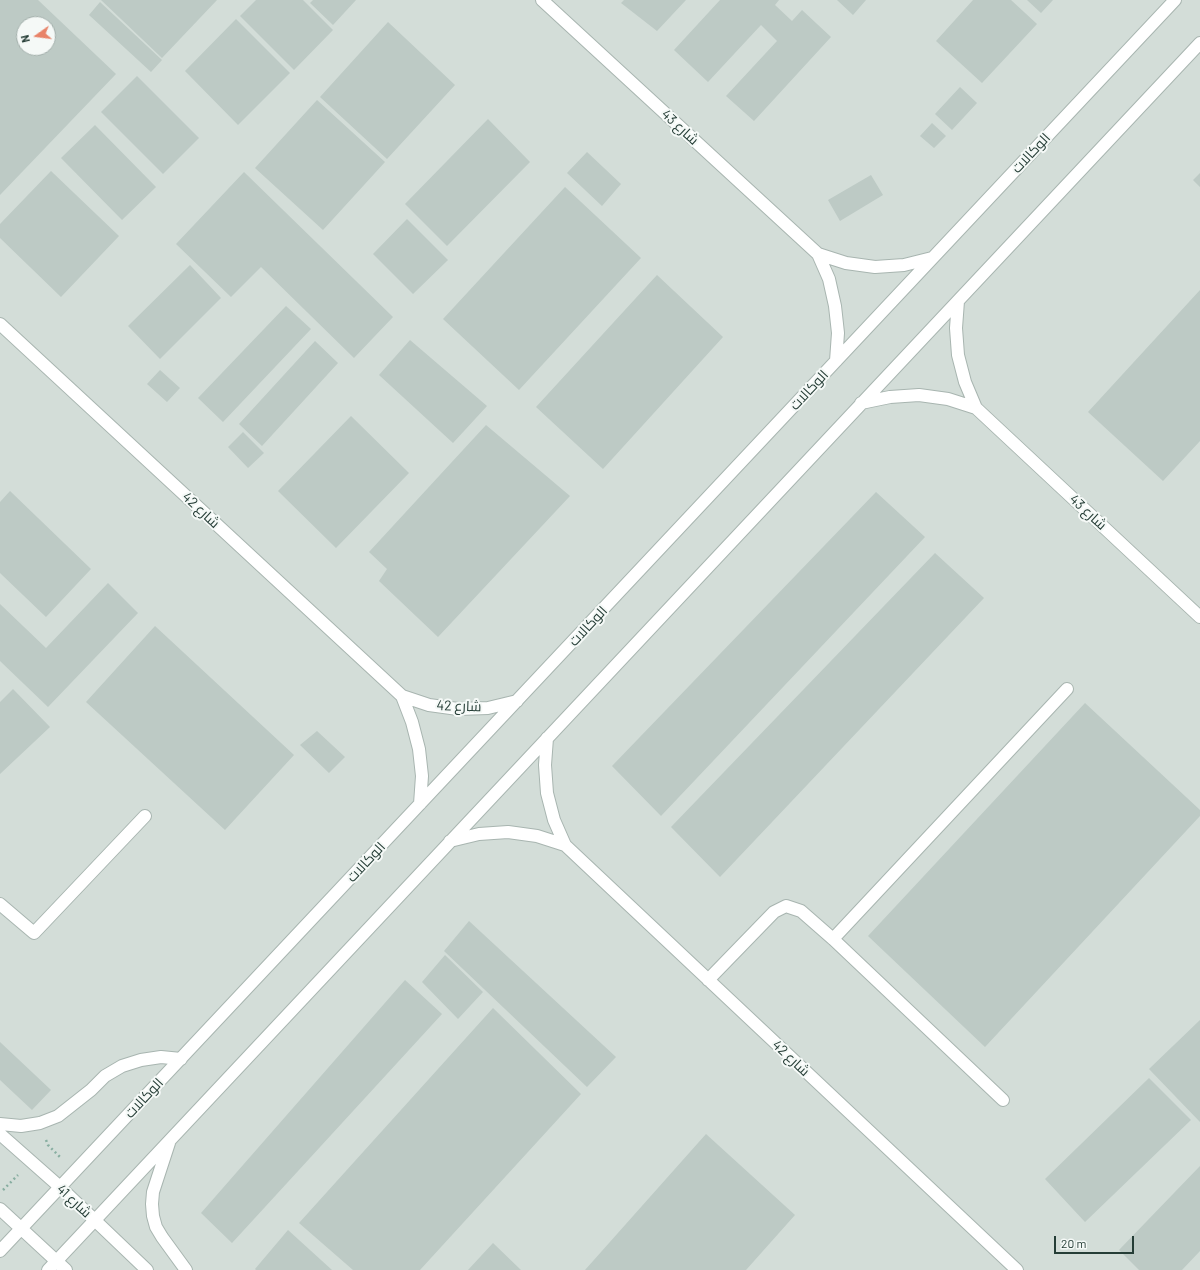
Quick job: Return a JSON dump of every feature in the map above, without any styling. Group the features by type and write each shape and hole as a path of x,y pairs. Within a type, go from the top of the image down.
{"street":[{"name":"شارع 43","path":"542,0 818,254 846,263 875,267 904,265 932,258"},
{"name":"الوكالات","path":"0,1251 1175,0"},
{"path":"48,1270 1200,43"},
{"name":"شارع 43","path":"818,254 828,279 835,306 838,333 836,361"},
{"name":"شارع 43","path":"958,300 956,328 958,355 965,382 976,408 1200,617"},
{"name":"شارع 42","path":"0,324 402,696 429,705 458,709 488,708 516,701"},
{"name":"شارع 43","path":"861,403 890,397 919,395 948,399 976,408"},
{"path":"833,939 1067,689"},
{"name":"شارع 42","path":"402,696 412,722 419,749 422,776 420,804"},
{"name":"شارع 42","path":"547,738 545,766 547,793 554,820 565,845 1017,1270"},
{"path":"0,904 34,933 146,816"},
{"name":"شارع 42","path":"450,841 479,834 508,832 537,836 565,845"},
{"path":"708,980 774,912 786,906 800,911 833,939 1003,1100"},
{"path":"0,1124 21,1126 40,1123 58,1116 91,1090 105,1076 122,1066 141,1060 161,1057 181,1059"},
{"name":"شارع 41","path":"0,1134 147,1270"},
{"path":"170,1140 153,1192 153,1216 156,1227 162,1237 186,1270"},
{"path":"0,1209 66,1270"}],"shaded area":[{"path":"0,0 1200,0 1200,1270 0,1270"}],"building":[{"path":"0,0 38,0 55,16 16,16 16,56 56,56 56,17 116,74 0,195"},
{"path":"101,0 217,0 162,58"},
{"path":"256,0 303,0 333,30 294,70 240,16"},
{"path":"313,0 356,0 333,25 310,3"},
{"path":"624,0 686,0 657,31 621,3"},
{"path":"720,0 779,0 775,5 792,21 802,10 831,37 754,121 726,96 777,41 761,25 708,82 674,50"},
{"path":"837,0 866,0 853,15"},
{"path":"973,0 1011,0 1037,24 982,83 936,41"},
{"path":"1027,0 1053,0 1041,13"},
{"path":"100,2 162,60 151,72 89,15"},
{"path":"236,19 290,73 238,125 185,71"},
{"path":"388,22 455,85 387,159 320,97"},
{"path":"137,76 199,138 163,174 101,112"},
{"path":"960,87 977,103 952,130 935,114"},
{"path":"317,100 385,162 323,230 255,168"},
{"path":"488,119 530,162 447,246 405,204"},
{"path":"932,123 946,136 934,148 920,136"},
{"path":"95,125 156,187 122,220 61,158"},
{"path":"587,152 621,184 602,206 567,173"},
{"path":"51,171 119,236 61,297 0,238 0,224"},
{"path":"244,172 393,317 354,358 261,267 231,297 176,244"},
{"path":"1200,173 1200,187 1193,180"},
{"path":"871,175 883,195 840,221 828,200"},
{"path":"565,187 641,258 519,390 443,319"},
{"path":"407,219 448,260 413,294 373,254"},
{"path":"190,265 221,298 160,359 128,326"},
{"path":"657,275 723,337 603,469 536,407"},
{"path":"1200,290 1200,441 1163,481 1088,412"},
{"path":"286,306 311,329 223,422 198,398"},
{"path":"410,340 487,406 453,443 379,375"},
{"path":"315,341 338,363 262,446 239,424"},
{"path":"160,370 180,388 167,402 147,384"},
{"path":"351,416 409,473 336,548 278,491"},
{"path":"486,425 570,496 438,637 379,581 387,569 369,552"},
{"path":"243,432 264,453 248,468 228,447"},
{"path":"10,491 91,569 46,617 0,573 0,502"},
{"path":"876,492 925,537 661,816 612,766"},
{"path":"935,553 984,598 720,877 671,827"},
{"path":"108,583 138,613 48,707 0,661 0,604 46,648"},
{"path":"155,626 294,755 225,830 86,702"},
{"path":"13,689 50,727 0,774 0,702"},
{"path":"1085,703 1200,810 1200,816 985,1047 868,936"},
{"path":"317,731 345,757 329,773 300,745"},
{"path":"469,921 616,1057 587,1087 444,951"},
{"path":"445,955 483,992 458,1019 422,982"},
{"path":"405,980 442,1014 232,1243 201,1213"},
{"path":"493,1008 581,1094 420,1270 353,1270 299,1223"},
{"path":"1200,1020 1200,1122 1149,1069"},
{"path":"0,1042 51,1090 32,1110 0,1080"},
{"path":"1149,1078 1191,1120 1085,1222 1045,1179"},
{"path":"706,1134 795,1215 746,1270 585,1270"},
{"path":"1200,1166 1200,1251 1182,1270 1139,1270 1119,1250"},
{"path":"288,1230 332,1270 256,1270 255,1269"},
{"path":"493,1243 521,1270 468,1270"}]}
